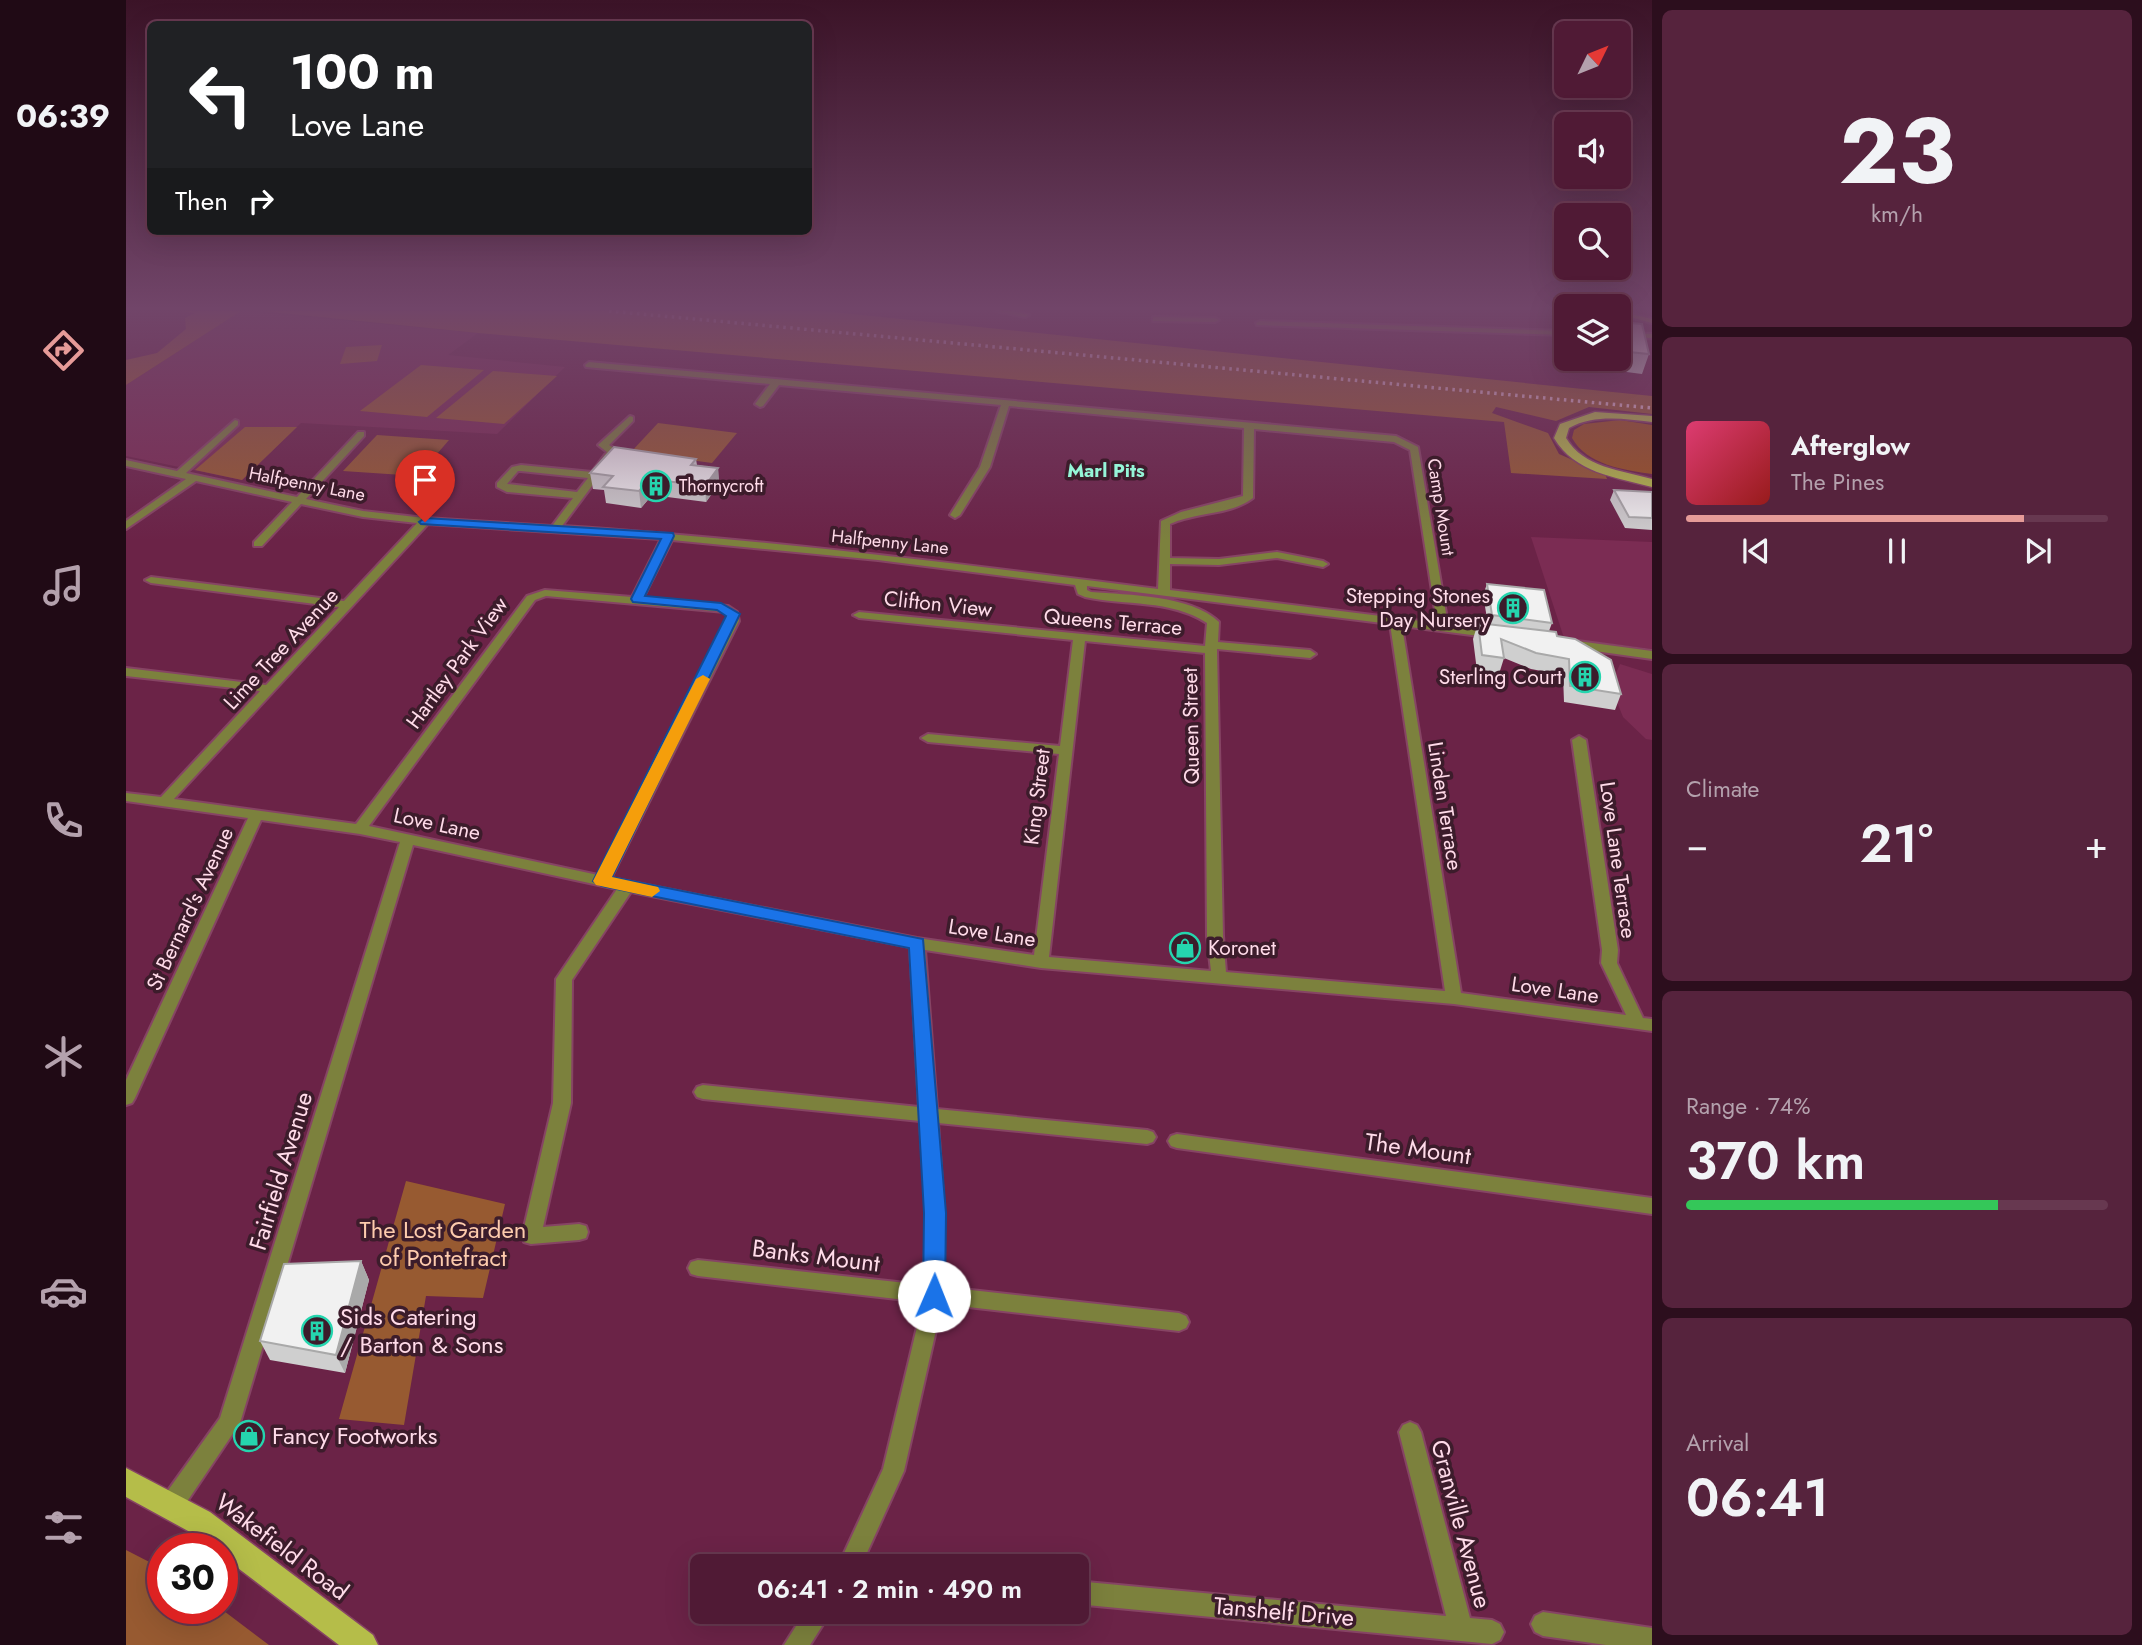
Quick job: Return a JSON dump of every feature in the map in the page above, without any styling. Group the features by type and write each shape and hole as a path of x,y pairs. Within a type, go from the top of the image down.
{"main road":[{"path":"1648,481 1582,460 1563,444 1560,432 1569,423 1594,416 1652,419"},
{"name":"Wakefield Road","path":"126,1482 172,1504 363,1645"}],"street":[{"path":"760,404 772,388"},
{"name":"Camp Mount","path":"823,388 1006,402 1396,439 1415,449 1443,627"},
{"path":"955,515 985,467 1006,402"},
{"path":"555,528 613,451 603,445 630,419"},
{"path":"179,474 235,423"},
{"path":"1164,592 1167,561 1165,523 1181,513 1231,506 1248,498 1249,425"},
{"path":"258,544 361,433"},
{"name":"Halfpenny Lane","path":"126,463 298,502 425,522 668,536 1080,581 1508,636"},
{"path":"579,495 507,489 501,485 515,469 522,467 593,475"},
{"path":"126,526 194,478"},
{"name":"Lime Tree Avenue","path":"164,802 425,522"},
{"path":"602,881 733,621 733,614 721,607 637,599 668,536"},
{"path":"1167,561 1231,561 1277,555 1323,564"},
{"path":"151,580 348,605"},
{"name":"Queen Street","path":"1080,581 1082,592 1089,595 1179,607 1204,615 1213,622 1211,647 1215,936 1219,977"},
{"name":"Hartley Park View","path":"360,829 531,597 545,593 637,599"},
{"name":"Clifton View","path":"859,615 1013,632"},
{"name":"Linden Terrace","path":"1395,620 1454,998"},
{"name":"Queens Terrace","path":"1013,632 1310,654"},
{"name":"King Street","path":"1041,962 1079,638"},
{"path":"1560,643 1652,655"},
{"path":"126,672 271,689"},
{"path":"928,738 1064,750"},
{"name":"Love Lane Terrace","path":"1579,740 1610,950 1609,963 1645,1023"},
{"name":"Love Lane","path":"126,797 360,829 602,881 917,943 1041,962 1454,998 1645,1023"},
{"name":"St Bernard's Avenue","path":"126,1098 257,814"},
{"name":"Fairfield Avenue","path":"172,1504 229,1423 408,839"},
{"path":"579,1232 531,1236 562,1103 564,979 627,886"},
{"path":"855,1554 893,1471 934,1296 935,1213 917,943"},
{"path":"703,1091 1147,1137"},
{"name":"The Mount","path":"1177,1141 1652,1206"},
{"name":"Banks Mount","path":"698,1268 1179,1322"},
{"name":"Granville Avenue","path":"1409,1432 1461,1629"},
{"name":"Tanshelf Drive","path":"1089,1593 1492,1632"},
{"path":"796,1645 811,1624"},
{"path":"1543,1624 1652,1640"}],"shaded area":[{"path":"126,388 544,388 497,434 301,423 242,480 126,456"},
{"path":"1620,420 1652,425 1652,474 1607,465 1587,454 1572,438 1574,430 1584,424"},
{"path":"1531,537 1652,542 1652,649 1564,638"},
{"path":"1620,664 1652,674 1652,740 1646,739 1623,717 1607,672 1616,673"}],"green space":[{"path":"391,388 462,388 427,417 360,411"},
{"path":"473,388 544,388 504,424 436,418"},
{"path":"1109,388 1572,388 1652,396 1652,414 1589,407 1556,421 1496,407 1492,413 1548,433 1559,454 1605,474 1607,479 1511,473 1504,422"},
{"path":"658,423 737,433 712,463 631,452"},
{"path":"245,427 297,427 242,480 195,470"},
{"path":"377,435 449,440 418,476 343,471"},
{"name":"The Lost Garden of Pontefract","path":"406,1181 505,1204 483,1298 426,1296 404,1425 339,1419"},
{"path":"126,1550 147,1561 147,1624 238,1624 238,1622 269,1645 126,1645"}],"building":[{"path":"614,447 696,459 691,465 718,468 705,486 650,479 639,491 603,487 613,476 590,473"},
{"path":"1614,490 1652,492 1652,518 1629,517"},
{"path":"1487,584 1544,590 1552,623 1492,615"},
{"path":"1478,623 1556,632 1557,636 1575,639 1611,660 1621,694 1570,686 1569,659 1536,653 1501,639 1504,658 1482,655"},
{"name":"Sids Catering / Barton & Sons","path":"361,1261 336,1355 260,1341 284,1264"}],"railway":[{"path":"1434,388 1652,408"}],"slow traffic":[{"path":"652,891 602,881 703,679"}],"place":[{"name":"Thornycroft","path":"656,486"},
{"name":"Stepping Stones Day Nursery","path":"1513,608"},
{"name":"Sterling Court","path":"1585,677"},
{"name":"Koronet","path":"1185,948"},
{"name":"Sids Catering / Barton & Sons","path":"317,1331"},
{"name":"Fancy Footworks","path":"249,1436"}],"district":[{"name":"Marl Pits","path":"1106,470"}],"route":[{"path":"425,522 668,536 637,599 721,607 729,609 733,614 733,621 602,881 917,943 935,1213 934,1296"}]}
